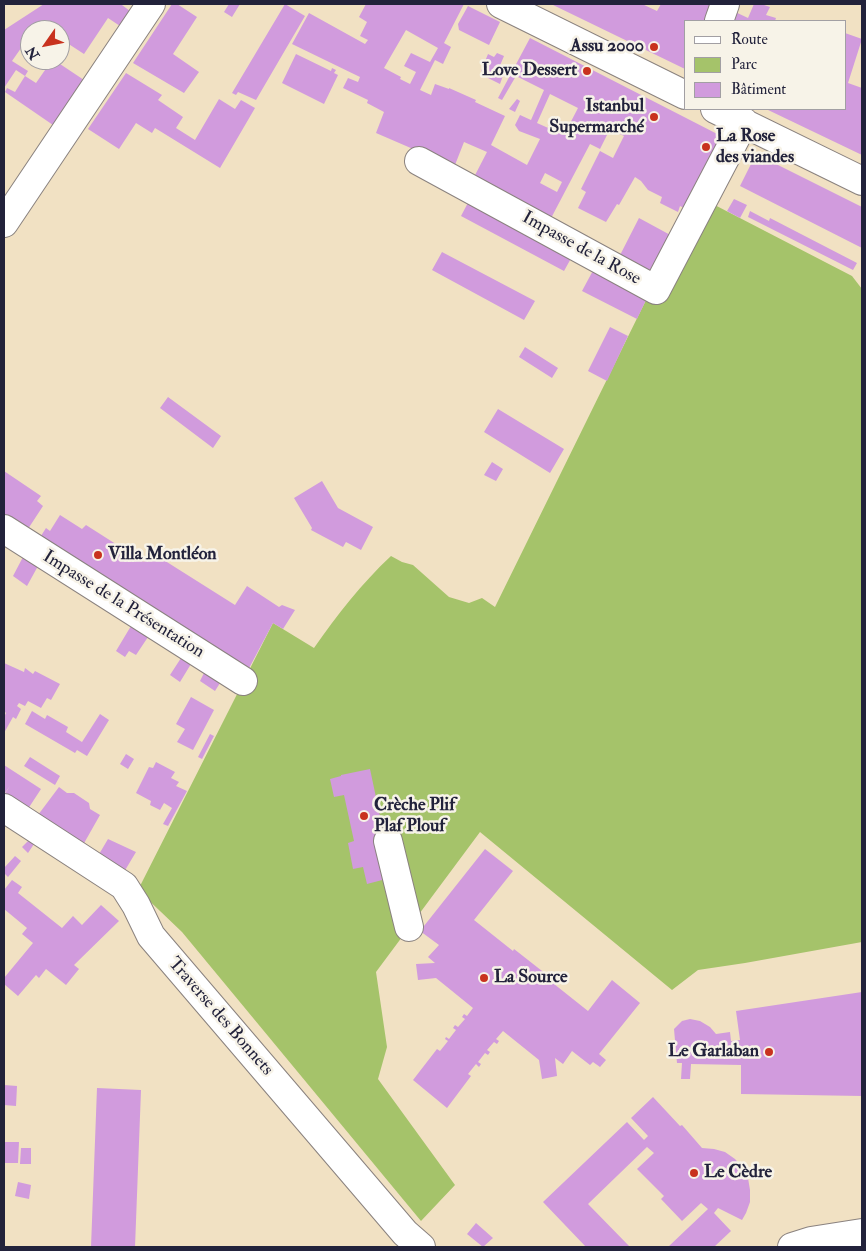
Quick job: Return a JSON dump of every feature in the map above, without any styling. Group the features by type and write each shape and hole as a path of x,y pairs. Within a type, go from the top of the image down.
{"street":[{"path":"4,223 151,4"},
{"path":"501,4 684,95"},
{"path":"719,20 725,4"},
{"path":"717,110 862,181"},
{"name":"Impasse de la Rose","path":"419,161 656,290 744,122"},
{"name":"Impasse de la Présentation","path":"4,529 243,680"},
{"name":"Traverse des Bonnets","path":"4,808 124,886 136,905 151,936 405,1233 421,1247"},
{"path":"388,842 409,927"},
{"path":"806,1245 862,1233"}],"green space":[{"path":"707,201 852,276 862,289 862,942 698,970 672,990 480,832 376,972 387,1047 378,1079 455,1185 421,1221 182,932 138,890 273,623 314,648 350,600 391,556 413,565 449,597 469,603 482,598 495,607 647,298"}],"building":[{"path":"44,4 123,4 130,11 120,26 108,18 84,54 70,45 70,20 20,20 20,50 12,61 20,66 20,70 28,71 25,76 16,70 4,88 4,30"},
{"path":"172,4 177,4 197,17 173,54 199,72 184,93 133,63"},
{"path":"229,4 240,4 232,17 224,12"},
{"path":"285,4 305,16 256,100 238,92 236,95 232,93"},
{"path":"366,4 464,4 444,43 451,47 443,64 435,60 420,90 431,95 435,84 449,88 505,116 491,145 527,165 540,139 519,131 515,125 520,115 531,120 544,90 516,76 502,100 498,98 530,38 727,139 684,208 680,206 678,212 660,203 662,197 648,190 635,177 619,205 617,204 606,222 578,208 586,192 581,189 600,151 613,158 624,136 610,129 600,149 590,144 549,222 472,181 487,152 464,142 453,170 420,152 376,133 384,112 367,103 368,100 343,88 348,78 358,82 360,77 292,44 309,13 365,44 368,40 360,36 367,22 359,17","holes":["406,30 438,48 430,62 411,53 404,66 416,72 410,84 384,68","550,94 578,108 564,135 537,123","545,173 562,182 557,192 540,183"]},
{"path":"551,4 642,4 657,11 661,4 717,4 711,20 684,20 684,69"},
{"path":"754,4 761,4 770,7 766,15 776,18 775,20 727,20 731,10 748,18"},
{"path":"468,6 500,22 489,45 459,30 458,24"},
{"path":"846,33 862,39 848,83 862,88 862,155 768,110 846,110"},
{"path":"497,53 504,56 499,68 505,70 500,84 486,77 487,74 481,71 488,54 494,57"},
{"path":"296,54 331,71 332,68 336,70 334,73 338,75 324,104 282,83"},
{"path":"45,70 69,70 84,80 53,125 5,92 7,88 15,92 25,76 36,83"},
{"path":"126,73 162,95 158,100 183,117 176,128 195,140 219,99 235,109 241,100 255,108 220,168 155,128 152,133 136,123 119,149 88,129"},
{"path":"517,99 520,101 515,112 509,109"},
{"path":"756,154 862,207 862,248 740,186"},
{"path":"471,197 574,253 564,271 461,216"},
{"path":"734,199 747,205 740,218 727,211"},
{"path":"750,211 769,221 770,218 857,263 853,270 748,217"},
{"path":"639,218 674,237 655,274 617,261"},
{"path":"442,252 535,301 524,320 432,270"},
{"path":"596,265 647,298 637,319 582,291"},
{"path":"610,327 628,336 607,381 588,371"},
{"path":"525,347 558,368 552,378 519,357"},
{"path":"168,397 221,436 213,448 160,408"},
{"path":"498,409 564,449 550,473 484,432"},
{"path":"492,462 503,469 496,481 484,475"},
{"path":"4,471 41,496 37,501 43,506 26,532 4,517"},
{"path":"322,481 338,508 373,527 361,550 346,542 343,547 311,530 312,528 294,498"},
{"path":"60,515 82,529 86,525 144,562 151,552 235,605 247,586 279,607 282,605 295,610 283,629 273,623 247,672 39,539 46,528 50,531"},
{"path":"23,557 38,566 27,586 13,576"},
{"path":"131,626 148,637 136,655 129,651 125,657 116,651"},
{"path":"181,658 191,664 180,682 170,675"},
{"path":"4,663 24,672 25,668 33,674 35,671 60,684 51,700 47,698 41,708 28,701 25,706 19,703 17,706 21,709 16,719 13,717 4,733 4,717 6,713 4,711"},
{"path":"204,673 220,683 215,691 200,681"},
{"path":"191,697 214,710 193,750 177,742 185,729 176,724"},
{"path":"32,711 45,719 47,715 68,727 66,732 82,742 100,714 109,720 87,756 77,750 75,753 25,724"},
{"path":"210,734 214,736 202,759 198,757"},
{"path":"126,754 134,759 128,769 120,764"},
{"path":"30,757 60,776 55,785 24,766"},
{"path":"156,762 175,772 171,778 179,782 176,786 187,791 168,826 163,824 172,808 164,803 160,810 150,805 151,801 136,793 149,767 153,768"},
{"path":"4,765 41,789 24,815 4,795 10,786 4,794"},
{"name":"Crèche Plif Plaf Plouf","path":"370,769 384,835 386,879 367,884 363,867 353,869 348,843 354,841 344,795 334,797 330,779"},
{"path":"59,787 67,793 74,793 89,803 90,809 100,815 83,845 38,815"},
{"path":"108,839 136,852 121,877 95,861"},
{"path":"29,840 34,844 28,853 22,847"},
{"name":"La Source","path":"485,849 513,871 474,920 551,978 549,980 588,1011 612,980 640,1003 599,1054 606,1060 600,1067 593,1062 590,1065 572,1051 563,1064 555,1058 557,1076 542,1079 539,1060 503,1031 496,1039 499,1041 497,1044 494,1042 487,1050 490,1052 488,1055 485,1053 478,1062 481,1064 479,1067 476,1064 468,1074 471,1076 447,1108 413,1080 437,1049 440,1051 448,1041 445,1039 446,1037 449,1039 456,1030 453,1028 455,1025 458,1027 465,1019 462,1017 464,1014 467,1016 473,1008 436,978 418,980 416,964 435,963 428,957 439,945 420,931"},
{"path":"15,856 21,861 8,877 4,873 4,868"},
{"path":"12,880 22,887 18,893 62,928 73,916 82,925 101,905 119,921 74,965 79,969 66,985 46,969 39,978 36,975 18,996 4,984 4,978 33,943 22,934 27,928 4,909 4,890"},
{"name":"Le Garlaban","path":"862,992 862,1096 741,1094 741,1065 691,1064 690,1079 681,1079 682,1063 677,1063 674,1029 682,1021 690,1019 700,1021 710,1027 716,1034 730,1032 731,1041 740,1040 736,1011"},
{"path":"4,1085 17,1086 16,1106 4,1105"},
{"path":"97,1088 141,1090 135,1247 91,1247"},
{"name":"Le Cèdre","path":"653,1097 680,1126 682,1125 702,1148 725,1152 743,1168 748,1178 750,1190 750,1202 746,1213 742,1220 718,1208 714,1213 731,1231 714,1247 668,1247 708,1209 701,1203 682,1221 661,1199 664,1196 637,1169 654,1153 647,1147 588,1204 630,1247 586,1247 543,1202 627,1122 644,1140 648,1136 631,1118"},
{"path":"4,1142 19,1142 18,1163 4,1163"},
{"path":"21,1148 31,1148 31,1164 20,1164"},
{"path":"18,1182 31,1185 29,1199 15,1196"},
{"path":"476,1223 493,1238 483,1247 467,1234"}],"place":[{"name":"Assu 2000","path":"654,47"},
{"name":"Love Dessert","path":"587,71"},
{"name":"Istanbul Supermarché","path":"654,117"},
{"name":"La Rose des viandes","path":"706,147"},
{"name":"Villa Montléon","path":"98,555"},
{"name":"Crèche Plif Plaf Plouf","path":"364,816"},
{"name":"La Source","path":"484,978"},
{"name":"Le Garlaban","path":"769,1052"},
{"name":"Le Cèdre","path":"694,1173"}]}
